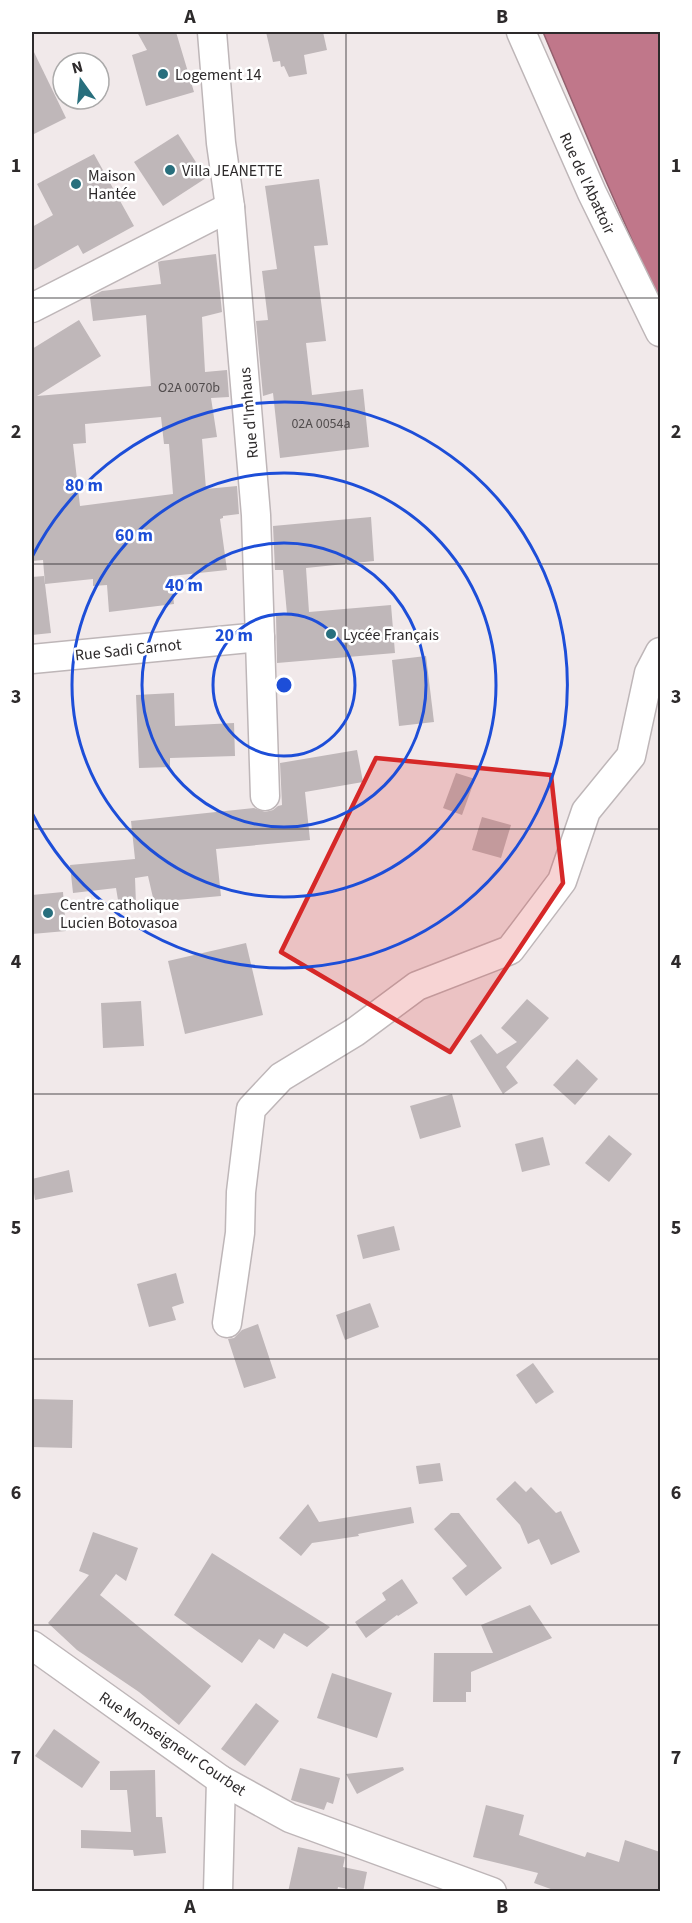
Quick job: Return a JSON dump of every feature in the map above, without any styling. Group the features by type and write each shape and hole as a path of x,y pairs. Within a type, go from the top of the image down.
{"street":[{"name":"Rue d'Imhaus","path":"212,32 221,143 231,207 256,515 265,796"},
{"name":"Rue de l'Abattoir","path":"521,32 592,193 660,332"},
{"path":"33,304 231,207"},
{"name":"Rue Sadi Carnot","path":"32,659 260,637"},
{"path":"227,1323 240,1233 241,1192 251,1109 281,1077 355,1032 417,986 510,950 562,881 586,811 631,756 649,673 660,652"},
{"name":"Rue Monseigneur Courbet","path":"32,1645 220,1780 290,1818 492,1892"},
{"path":"218,1892 220,1780"}],"highlighted area":[{"path":"376,758 551,775 563,883 450,1052 281,952"}],"shaded area":[{"path":"543,32 660,32 660,303 605,179"}],"building":[{"name":"Logement 14","path":"137,32 176,32 194,92 146,106 132,55 147,50"},
{"path":"266,32 323,32 327,50 304,55 307,74 289,77 284,66 281,67 280,61 273,62"},
{"path":"32,48 51,87 51,111 63,111 66,118 32,135"},
{"name":"Villa JEANETTE","path":"178,134 206,178 163,206 134,162"},
{"path":"94,154 134,226 83,254 78,245 32,271 32,227 53,215 37,184"},
{"path":"319,179 328,245 314,246 326,341 306,343 312,395 363,389 369,447 280,458 273,393 263,396 256,321 268,320 262,271 277,269 265,186"},
{"path":"216,254 222,312 202,317 205,372 227,370 229,397 211,398 217,437 202,439 206,489 237,486 239,514 223,516 220,519 227,570 171,576 174,604 109,612 107,585 93,586 93,579 45,584 43,560 32,561 32,349 79,320 101,356 37,396 151,386 146,315 93,321 90,297 102,291 161,284 158,262","holes":["161,417 164,444 169,444 173,494 80,506 73,444 86,443 85,424"]},
{"path":"371,517 374,561 306,568 309,612 391,605 395,653 277,663 276,615 287,614 283,570 275,570 273,526"},
{"path":"44,576 51,633 32,635 32,577"},
{"path":"426,656 434,722 399,726 392,660"},
{"path":"174,693 175,726 234,723 235,756 170,758 170,767 139,768 136,695"},
{"path":"357,750 363,782 305,792 310,840 216,849 221,896 154,902 148,876 135,878 136,904 119,906 116,888 73,893 70,865 135,859 131,821 254,808 265,812 273,810 282,805 280,763"},
{"path":"456,773 475,779 462,815 443,808"},
{"path":"482,817 511,825 501,858 472,850"},
{"name":"Centre catholique Lucien Botovasoa","path":"63,892 66,931 32,934 32,895"},
{"path":"246,943 263,1015 185,1034 168,961"},
{"path":"527,999 549,1018 506,1067 518,1083 503,1094 470,1041 481,1034 497,1054 517,1042 501,1028"},
{"path":"141,1001 144,1046 103,1048 101,1003"},
{"path":"577,1059 598,1079 575,1105 553,1085"},
{"path":"452,1094 461,1127 420,1139 410,1106"},
{"path":"609,1135 632,1154 609,1182 585,1163"},
{"path":"543,1137 550,1165 522,1172 515,1144"},
{"path":"69,1170 73,1192 35,1200 32,1179"},
{"path":"394,1226 400,1250 363,1259 357,1235"},
{"path":"176,1273 184,1303 172,1307 176,1320 149,1327 137,1284"},
{"path":"370,1303 379,1327 345,1340 336,1315"},
{"path":"258,1324 276,1378 244,1388 228,1339"},
{"path":"533,1363 554,1392 536,1404 516,1375"},
{"path":"32,1399 73,1400 72,1448 32,1447"},
{"path":"440,1463 443,1481 419,1484 416,1466"},
{"path":"515,1481 526,1492 531,1487 556,1513 561,1511 580,1552 551,1565 539,1539 528,1544 520,1525 496,1499"},
{"path":"308,1504 319,1522 411,1507 414,1523 358,1534 359,1536 312,1543 301,1556 279,1538"},
{"path":"451,1513 459,1513 502,1568 466,1596 452,1578 467,1566 434,1529"},
{"path":"93,1532 138,1548 126,1581 116,1574 100,1595 211,1686 179,1725 139,1692 77,1650 48,1623 89,1575 79,1571"},
{"path":"212,1553 330,1627 307,1647 284,1633 274,1649 259,1639 242,1663 174,1615"},
{"path":"402,1579 418,1603 366,1638 355,1622 386,1600 382,1593"},
{"path":"530,1605 552,1638 471,1672 471,1692 466,1692 466,1702 433,1702 434,1653 493,1653 481,1625"},
{"path":"332,1673 392,1693 377,1738 317,1718"},
{"path":"256,1703 279,1721 245,1766 221,1749"},
{"path":"54,1729 100,1762 82,1788 35,1756"},
{"path":"403,1767 404,1770 357,1794 346,1774"},
{"path":"300,1768 340,1778 333,1804 327,1802 324,1810 291,1800"},
{"path":"155,1770 156,1817 162,1817 166,1853 134,1856 133,1850 81,1848 81,1830 131,1832 127,1790 110,1790 110,1771"},
{"path":"486,1805 524,1815 519,1835 585,1857 587,1852 619,1862 625,1840 660,1852 660,1892 559,1892 534,1883 538,1873 473,1857"},
{"path":"298,1847 345,1857 343,1867 367,1872 363,1892 338,1887 337,1892 288,1892"}],"place":[{"name":"Logement 14","path":"163,74"},
{"name":"Villa JEANETTE","path":"170,170"},
{"name":"Maison Hantée","path":"76,184"},
{"name":"Lycée Français","path":"331,634"},
{"name":"Centre catholique Lucien Botovasoa","path":"48,913"}]}
